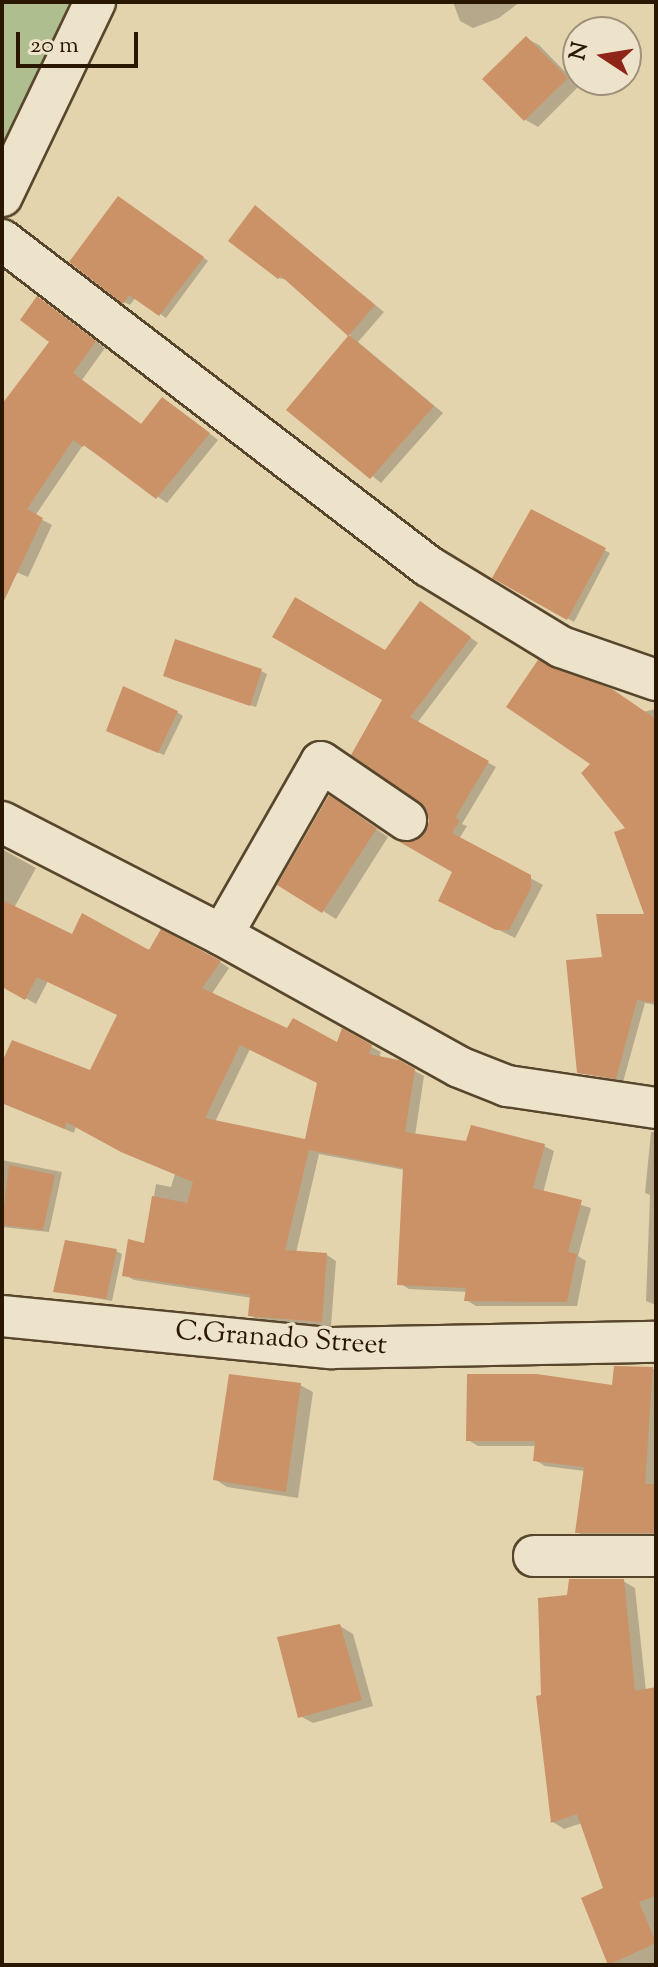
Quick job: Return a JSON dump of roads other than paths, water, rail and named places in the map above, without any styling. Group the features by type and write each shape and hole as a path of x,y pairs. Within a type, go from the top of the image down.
{"street":[{"path":"2,196 95,2"},
{"path":"2,240 428,566 561,647 656,680"},
{"path":"222,935 321,762 406,820"},
{"path":"2,822 222,935 459,1067 507,1086 656,1108"},
{"name":"C.Granado Street","path":"2,1316 331,1348 656,1342"},
{"path":"534,1556 656,1556"}]}
